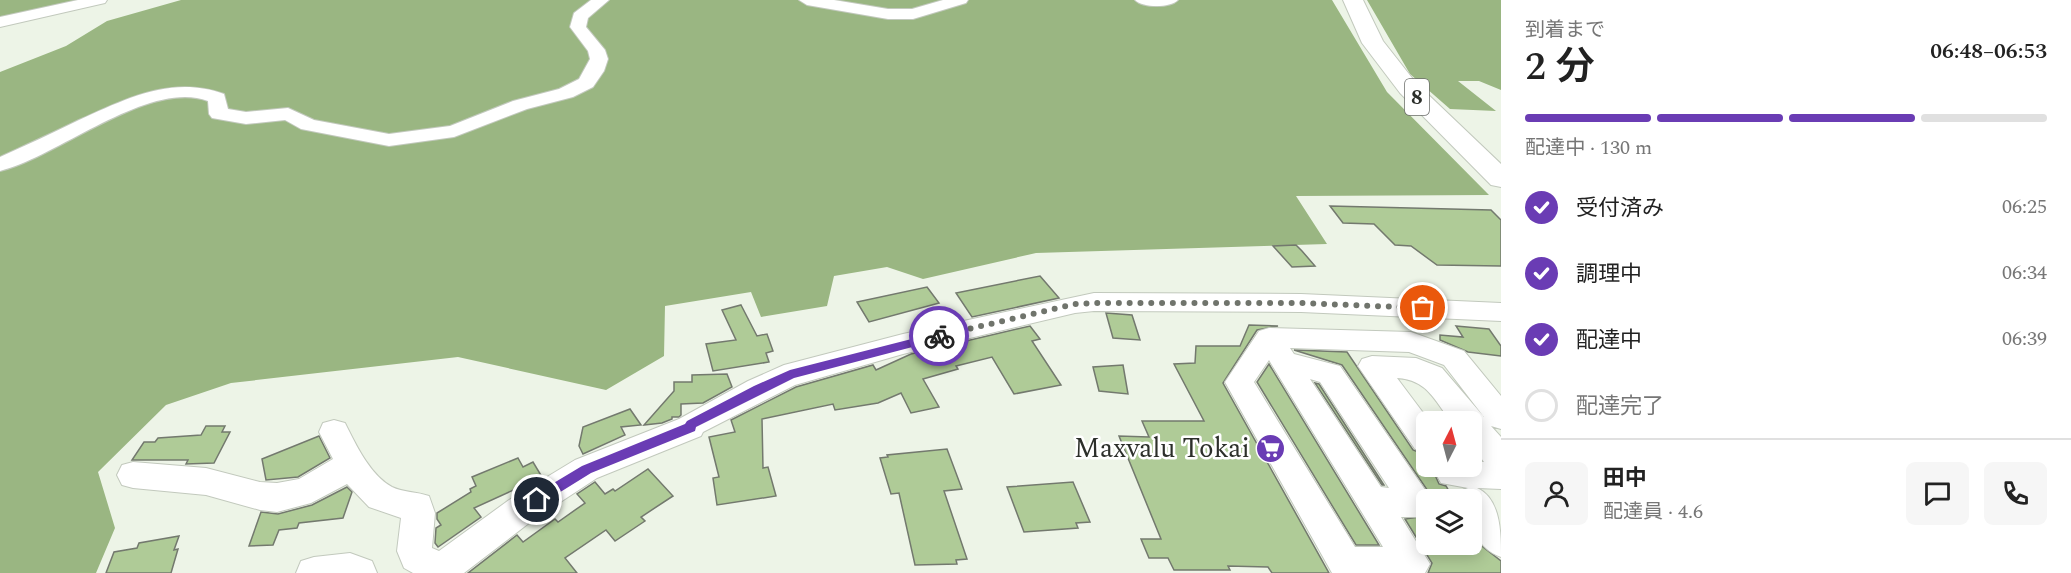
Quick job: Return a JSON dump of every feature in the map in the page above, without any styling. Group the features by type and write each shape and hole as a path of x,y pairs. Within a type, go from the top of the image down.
{"main road":[{"name":"8","path":"1353,0 1373,43 1408,88 1501,179"}],"street":[{"path":"0,22 99,0"},
{"path":"0,165 140,100 164,92 186,90 205,92 217,98 219,114 230,117 288,114 308,125 389,140 454,131 520,105 566,93 586,83 595,71 599,59 596,50 578,27 580,16 601,0"},
{"path":"807,0 888,14 913,14 960,0"},
{"path":"1143,0 1170,0"},
{"path":"334,432 351,464 380,496 390,502 417,506 420,519 414,548 416,557 440,572 461,553 520,510 586,469 690,427 691,424 758,389 794,373 798,375 820,366 903,344 1075,304 1300,303 1501,312"},
{"path":"1277,350 1412,564 1345,563 1239,382 1277,350 1411,342 1454,358 1501,417"},
{"path":"1277,350 1330,374 1417,502 1372,501"},
{"path":"1416,426 1372,366 1416,369 1432,376 1460,411"},
{"path":"1482,437 1501,460"},
{"path":"133,475 205,481 267,497 278,497 323,484 351,464"},
{"path":"1482,474 1501,476"},
{"path":"1482,515 1501,542"},
{"path":"314,573 350,568 359,573"}],"green space":[{"path":"0,0 102,0 0,21"},
{"path":"181,0 1332,0 1387,92 1489,195 1296,196 1327,244 1036,253 923,279 887,267 834,276 827,306 761,317 751,292 665,306 664,356 606,390 458,357 231,383 166,405 98,472 115,528 96,573 0,573 0,72 66,46 107,21"},
{"path":"1367,0 1501,0 1501,90 1479,81 1458,81 1496,111 1450,109 1410,74"}],"building":[{"path":"1330,206 1491,210 1501,220 1501,266 1437,265 1411,246 1395,245 1374,224 1343,223"},
{"path":"1296,245 1315,266 1292,267 1273,246"},
{"path":"1040,276 1059,298 972,317 956,293"},
{"path":"927,287 939,303 869,322 857,302"},
{"path":"741,305 757,336 767,334 773,351 766,353 769,362 713,371 706,344 736,340 722,310"},
{"path":"1106,313 1132,315 1140,340 1113,338"},
{"path":"1249,325 1278,326 1257,330 1223,383 1329,573 1272,573 1268,567 1228,566 1230,570 1174,570 1168,558 1149,558 1141,539 1161,539 1119,436 1149,437 1142,421 1204,421 1174,364 1195,363 1196,346 1240,346"},
{"path":"1030,326 1040,339 1032,341 1061,385 1014,394 992,357 956,366 958,369 923,379 939,407 911,413 901,393 878,403 835,410 833,404 762,419 763,468 768,467 776,496 717,505 713,478 719,477 709,437 735,432 731,420 796,387 873,365 876,370 911,354"},
{"path":"1456,326 1489,329 1501,346 1501,356 1468,352 1440,340 1440,335 1463,337"},
{"path":"1294,350 1347,352 1413,450 1416,451 1416,474 1342,365"},
{"path":"1269,364 1379,545 1356,545 1257,382"},
{"path":"1123,365 1128,394 1099,391 1093,367"},
{"path":"727,374 732,387 703,403 681,404 679,417 672,417 662,423 644,425 674,391 674,382 692,382 692,375"},
{"path":"1315,383 1319,384 1384,485 1382,485"},
{"path":"630,409 641,425 621,427 625,435 583,454 579,446 583,427"},
{"path":"206,426 225,426 222,432 230,432 214,463 186,464 188,460 132,460 144,442 155,442 158,438 201,435"},
{"path":"319,436 330,458 298,477 266,480 262,459"},
{"path":"947,449 962,489 944,491 967,559 956,560 957,564 915,565 899,493 891,494 880,458 888,457 887,455"},
{"path":"518,458 523,467 533,462 542,477 474,508 481,517 438,547 435,543 436,528 441,525 437,519 437,513 471,492 470,489 476,486 472,477"},
{"path":"648,469 673,496 641,517 645,521 615,541 606,530 565,558 577,573 468,573 517,535 523,542 555,519 558,522 585,503 577,494 595,482 605,494 613,489 615,491"},
{"path":"1418,477 1436,477 1439,484 1448,489 1427,489"},
{"path":"1073,482 1090,522 1076,523 1078,528 1024,532 1007,487"},
{"path":"347,487 352,492 343,518 299,523 297,528 279,530 273,545 249,546 261,512 278,514 312,505"},
{"path":"1416,517 1416,537 1405,519"},
{"path":"179,536 174,550 178,549 171,573 106,573 114,552 137,548 139,543"},
{"path":"1482,546 1501,561 1501,573 1428,573 1432,563 1427,555 1482,555"}],"way so far":[{"path":"939,336 1075,304 1141,301 1300,303 1423,308"}],"place":[{"name":"Maxvalu Tokai","path":"1271,448"}],"route":[{"path":"537,500 586,469 690,427 691,424 758,389 794,373 798,375 820,366 939,336"}]}
